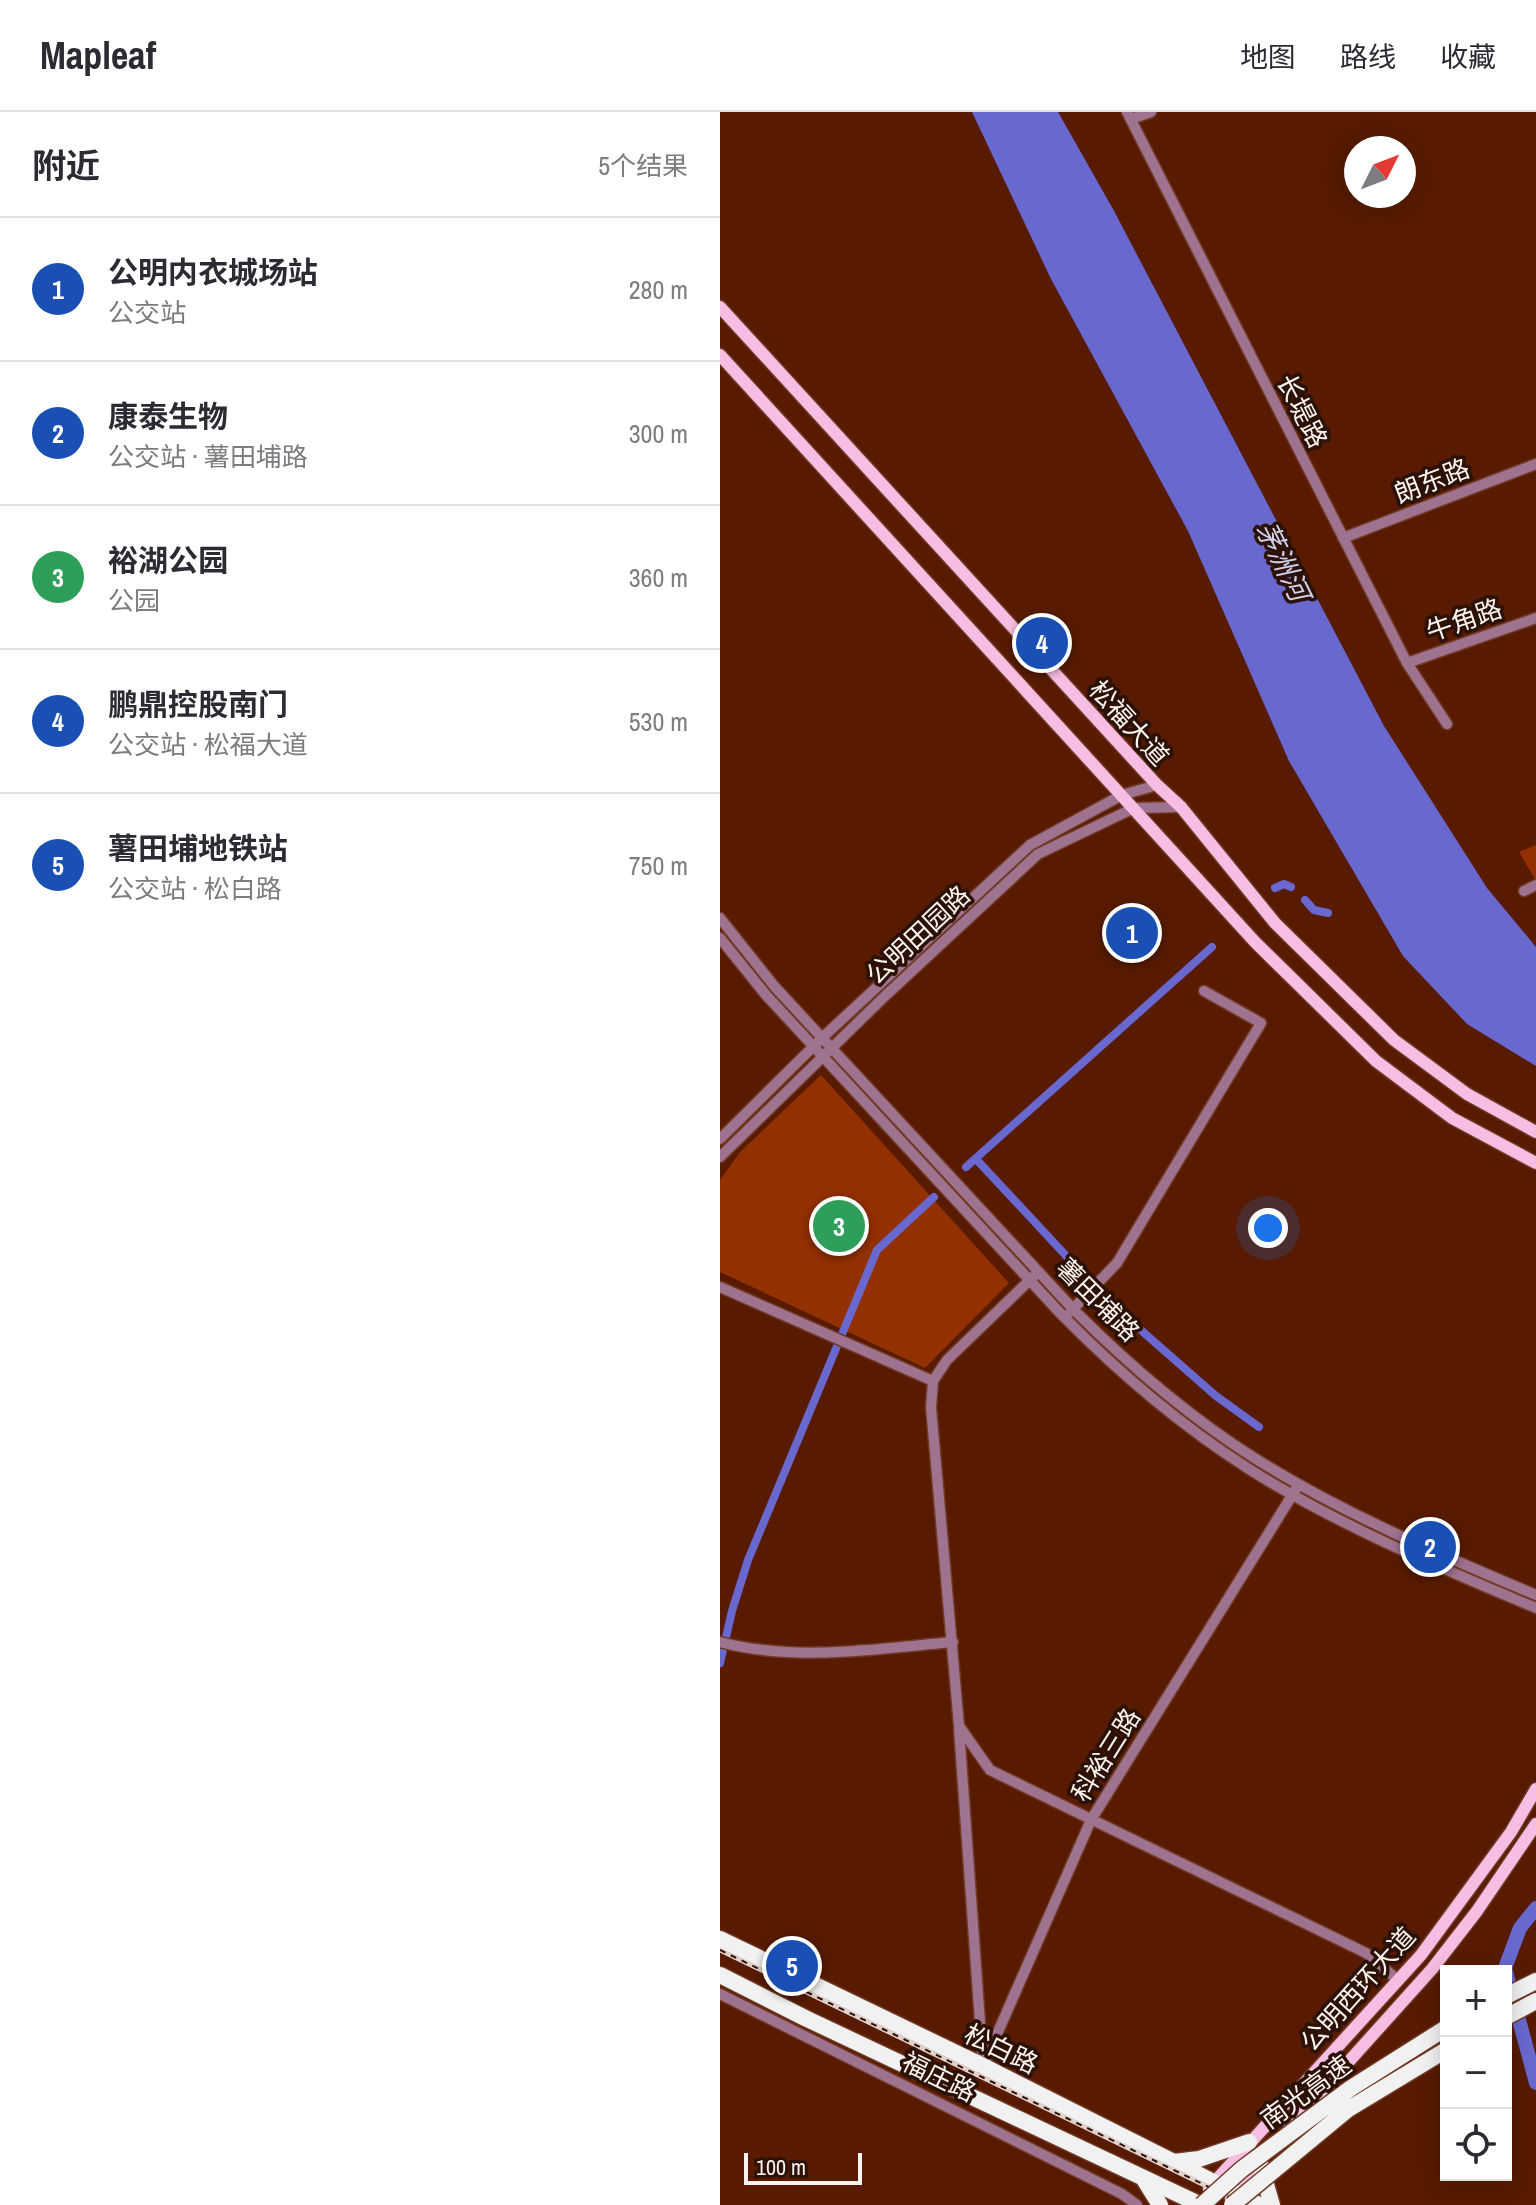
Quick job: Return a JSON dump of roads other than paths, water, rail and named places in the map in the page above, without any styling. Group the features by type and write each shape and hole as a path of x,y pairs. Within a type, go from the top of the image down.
{"highway":[{"name":"松白路","path":"720,1939 983,2066 1214,2183 1231,2201 1259,2205"},
{"path":"720,1975 1199,2204"},
{"path":"1512,1993 1536,1981"},
{"path":"1512,2014 1536,2001"},
{"name":"南光高速","path":"1199,2204 1351,2088 1440,2032"},
{"name":"南光高速","path":"1231,2201 1347,2110 1440,2054"},
{"path":"1172,2163 1210,2156 1249,2142"},
{"path":"1260,2164 1272,2205"},
{"path":"1141,2176 1160,2205"}],"main road":[{"name":"松福大道","path":"720,307 1157,785 1181,807 1275,923 1394,1040 1467,1094 1536,1132"},
{"name":"松福大道","path":"720,355 1255,942 1376,1061 1452,1118 1536,1163"},
{"path":"720,365 747,386"},
{"name":"公明西环大道","path":"1199,2204 1249,2142 1421,1955 1511,1832 1536,1789"},
{"name":"公明西环大道","path":"1231,2201 1299,2116 1432,1969 1477,1911 1536,1824"}],"street":[{"path":"1129,116 1151,112"},
{"name":"长堤路","path":"1129,116 1407,663 1447,724"},
{"name":"朗东路","path":"1343,538 1536,464"},
{"name":"牛角路","path":"1407,663 1536,618"},
{"name":"公明田园路","path":"720,1139 823,1037 1030,845 1122,795 1157,785"},
{"name":"公明田园路","path":"720,1157 827,1051 1038,854 1134,808 1181,807"},
{"path":"1524,891 1536,885"},
{"name":"薯田埔路","path":"720,918 775,987 823,1037 827,1051 1030,1280 1104,1356 1172,1415 1251,1471 1357,1529 1536,1608"},
{"name":"薯田埔路","path":"720,938 766,995 814,1046 827,1051 1073,1309 1180,1405 1258,1460 1362,1518 1536,1595"},
{"path":"1065,1317 1117,1263 1261,1023 1204,991"},
{"path":"983,2066 953,1642 931,1407 933,1381 947,1360 1039,1272"},
{"path":"720,1287 933,1381"},
{"name":"科裕三路","path":"983,2066 1092,1819 1299,1483"},
{"path":"720,1642 745,1649 819,1653 953,1642"},
{"path":"959,1726 990,1770 1366,1953 1398,1980"},
{"name":"福庄路","path":"720,1994 979,2121 1122,2194 1137,2205"}],"water":[{"name":"茅洲河","path":"972,112 1058,112 1113,209 1384,726 1487,888 1536,947 1536,1066 1467,1024 1403,956 1289,761 1188,531 1051,279"}],"waterway":[{"path":"1275,888 1284,884 1291,887"},
{"path":"1305,900 1314,910 1328,913"},
{"path":"966,1167 1212,947"},
{"path":"976,1159 1110,1303 1216,1396 1259,1427"},
{"path":"720,1663 748,1560 877,1250 934,1197"},
{"path":"1536,1908 1520,1928 1505,1968 1536,2083"}],"railway":[{"path":"720,1950 1246,2205"}],"place":[{"name":"鹏鼎控股南门","path":"1042,643"},
{"name":"公明内衣城场站","path":"1132,933"},
{"name":"裕湖公园","path":"839,1226"},
{"name":"康泰生物","path":"1430,1547"},
{"name":"薯田埔地铁站","path":"792,1966"}]}
